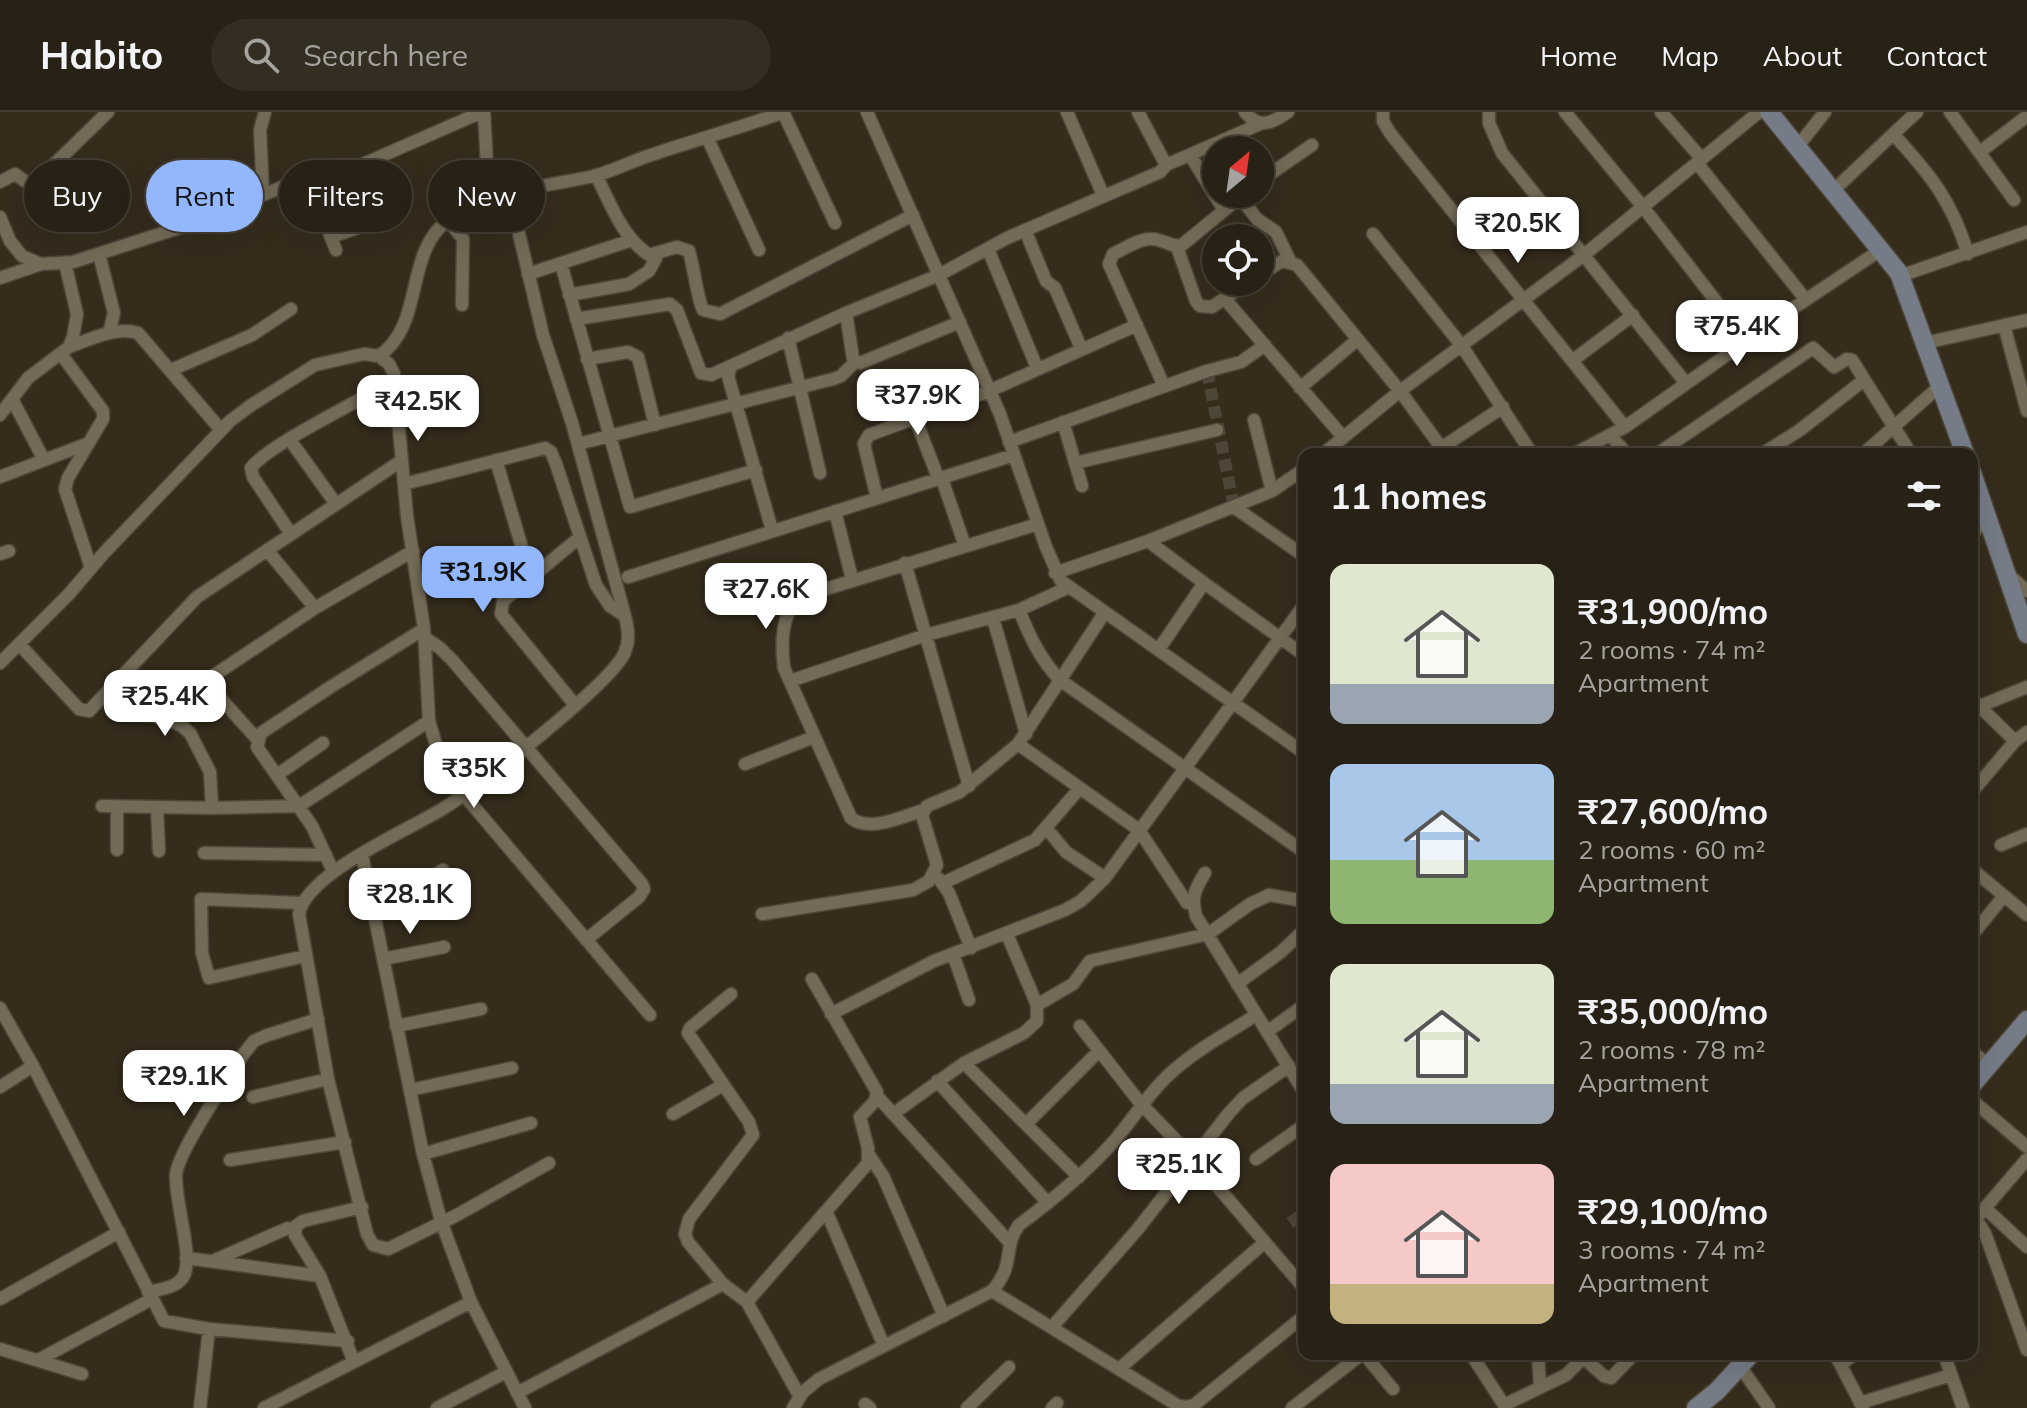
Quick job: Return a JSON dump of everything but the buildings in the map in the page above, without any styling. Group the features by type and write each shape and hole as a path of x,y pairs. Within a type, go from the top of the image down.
{"street":[{"path":"0,182 15,174 26,182 37,181 108,112"},
{"path":"261,160 260,130 265,112"},
{"path":"373,160 483,112 486,160"},
{"path":"545,185 596,175 784,112 835,223"},
{"path":"867,112 989,391 1055,573 1069,587 1298,749"},
{"path":"1067,112 1103,195"},
{"path":"1138,112 1166,165"},
{"path":"1245,112 1260,124"},
{"path":"576,319 670,304 677,310 701,373 711,375 788,338 939,275 1025,230 1160,172 1166,165 1260,124 1272,123 1288,112"},
{"path":"1383,112 1383,121 1390,133 1625,427"},
{"path":"1489,112 1489,123 1502,153 1685,382"},
{"path":"1565,112 1746,340"},
{"path":"1661,112 1806,300"},
{"path":"1330,448 1400,391 1584,255 1759,112"},
{"path":"1769,112 1882,249 1900,276 1961,448"},
{"path":"1798,146 1825,112"},
{"path":"1834,190 1917,112"},
{"path":"1950,112 2014,200"},
{"path":"1980,152 2027,116"},
{"path":"1893,134 1946,199 1959,224 1968,254"},
{"path":"707,137 759,250"},
{"path":"1274,171 1312,145"},
{"path":"1190,155 1224,210"},
{"path":"596,175 624,231 649,255 677,247 689,251 703,310 720,314 913,215"},
{"path":"263,195 279,188"},
{"path":"1177,247 1227,208"},
{"path":"1250,208 1257,219 1276,232 1290,261"},
{"path":"0,217 10,241 22,256 41,264"},
{"path":"1025,230 1046,281 1055,288 1081,348"},
{"path":"0,278 41,264 65,263 99,254 166,232"},
{"path":"329,232 333,243 358,232"},
{"path":"379,356 392,347 401,332 423,249 435,232"},
{"path":"457,232 463,239 462,305"},
{"path":"518,232 543,335 578,444 625,616 629,635 624,654 590,693 464,795 333,871 301,903 301,934 328,1079 367,1234 373,1245 388,1249 457,1215 549,1163"},
{"path":"1900,276 2027,232"},
{"path":"1373,234 1462,346 1528,448"},
{"path":"1164,386 1109,264 1113,254 1147,239 1177,247"},
{"path":"528,274 632,240"},
{"path":"1177,247 1200,306 1212,307 1229,296"},
{"path":"988,249 1037,368"},
{"path":"1585,448 1625,427 1685,382 1882,249"},
{"path":"99,254 114,313 109,333"},
{"path":"569,295 629,284 649,271 658,254"},
{"path":"1274,266 1282,261 1297,265 1400,391 1437,448"},
{"path":"65,263 77,314 65,350"},
{"path":"561,264 630,507 756,470"},
{"path":"1225,299 1343,437"},
{"path":"171,370 252,335 291,309"},
{"path":"846,313 855,362"},
{"path":"1572,361 1633,315"},
{"path":"1925,343 2027,320"},
{"path":"855,362 860,363 960,322"},
{"path":"877,498 864,444 869,435 989,391 1137,325"},
{"path":"2004,325 2027,411"},
{"path":"44,460 4,406 28,378 65,350 109,333 128,330 138,333 221,430"},
{"path":"788,338 820,473"},
{"path":"1300,388 1357,340"},
{"path":"1009,442 1164,386 1241,362 1265,345"},
{"path":"1666,448 1809,348 1818,350 1834,367 1847,359 1852,360 1907,448"},
{"path":"65,350 103,411 103,419 65,489 91,568"},
{"path":"587,359 634,353 638,357 655,425"},
{"path":"0,663 221,430 250,406 315,365 364,354 379,356 389,364 394,374 401,461 425,634 429,721 442,765 650,1015"},
{"path":"578,444 841,376 855,362"},
{"path":"731,366 728,376 772,530"},
{"path":"1772,448 1864,380"},
{"path":"1870,448 1941,385"},
{"path":"291,534 251,473 256,462 364,397"},
{"path":"1446,448 1503,407"},
{"path":"915,418 965,546"},
{"path":"1254,420 1272,491"},
{"path":"1063,422 1082,486"},
{"path":"1075,463 1217,430"},
{"path":"1610,435 1622,448"},
{"path":"290,440 336,504"},
{"path":"0,477 89,443"},
{"path":"404,484 541,448 551,452 596,585 610,606 625,616"},
{"path":"628,577 1014,455"},
{"path":"496,460 531,578"},
{"path":"19,644 84,712 89,711 197,597 401,461"},
{"path":"1055,573 1234,507 1272,491 1298,473"},
{"path":"1978,491 2027,634"},
{"path":"1234,507 1298,552"},
{"path":"835,511 852,579"},
{"path":"1978,528 1987,518"},
{"path":"1038,524 852,579 803,596 793,606 784,626 784,668 851,818 857,823 877,823 924,810 969,786 1022,739 1105,612"},
{"path":"575,705 501,614 503,601 580,537"},
{"path":"1148,541 1298,651"},
{"path":"267,550 315,608"},
{"path":"165,718 192,688 315,608 413,551"},
{"path":"905,563 969,786"},
{"path":"2005,571 2027,591"},
{"path":"1159,649 1204,583"},
{"path":"790,681 926,635 1019,610 1069,587"},
{"path":"1019,610 1033,646 1060,680 1298,848"},
{"path":"831,1014 904,976 1081,901 1105,878 1298,613"},
{"path":"993,618 1022,739 1080,788 1139,830 1187,903"},
{"path":"333,871 312,826 257,747 257,739 261,733 332,686 425,634"},
{"path":"425,634 453,661 642,884 644,889 639,897 586,940"},
{"path":"216,674 211,681 212,689 257,739"},
{"path":"113,685 135,710 165,718 190,733 208,767 212,808"},
{"path":"1978,702 2027,687"},
{"path":"1978,705 2015,741"},
{"path":"102,806 299,806 429,721"},
{"path":"1978,785 2015,741 2027,732"},
{"path":"745,764 814,737"},
{"path":"277,775 323,743"},
{"path":"762,914 913,890 1035,840 1080,788"},
{"path":"117,807 117,850"},
{"path":"157,807 159,851"},
{"path":"924,810 922,815 939,878 971,948"},
{"path":"1047,829 1066,852 1105,878"},
{"path":"2001,845 2027,834"},
{"path":"204,853 326,855"},
{"path":"362,855 423,1154 441,1221 471,1302 525,1408"},
{"path":"374,916 443,870"},
{"path":"1205,873 1194,890 1192,902 1196,916 1298,1082"},
{"path":"1978,874 2027,915"},
{"path":"1037,1005 1073,984 1090,961 1208,934 1261,898 1277,895 1298,900"},
{"path":"1978,928 2004,896"},
{"path":"301,903 201,899 202,953 209,978 305,956"},
{"path":"893,1114 964,1063 1033,1028 1039,1014 1037,1005 1007,934"},
{"path":"1237,984 1298,936"},
{"path":"383,959 444,947"},
{"path":"953,954 969,1000"},
{"path":"812,979 877,1096 1010,1243"},
{"path":"731,994 688,1033 749,1122 753,1135 689,1219 685,1234 688,1242 723,1284 747,1302 796,1402 819,1379 992,1291 1007,1269 1010,1243 1019,1225 1079,1177 1118,1137 1141,1104 1172,1071 1256,1015"},
{"path":"0,1008 33,1066 150,1296 168,1323 348,1341"},
{"path":"396,1026 481,1009"},
{"path":"1267,1032 1298,1009"},
{"path":"38,1360 182,1279 186,1271 186,1258 176,1175 184,1152 254,1041 318,1019"},
{"path":"1978,1078 2027,1020"},
{"path":"1080,1026 1141,1104 1193,1158 1298,1281"},
{"path":"1026,1124 1099,1051"},
{"path":"1978,1057 1989,1065"},
{"path":"964,1063 1079,1177"},
{"path":"0,1087 33,1066"},
{"path":"1053,1326 1137,1230 1243,1098 1289,1066"},
{"path":"410,1090 512,1068"},
{"path":"253,1097 328,1079"},
{"path":"937,1081 1048,1203"},
{"path":"673,1114 723,1085"},
{"path":"877,1096 860,1117 869,1155 883,1176 944,1316"},
{"path":"1978,1105 2027,1147"},
{"path":"423,1154 531,1123"},
{"path":"1256,1159 1298,1129"},
{"path":"230,1160 345,1142"},
{"path":"747,1302 864,1170 869,1155"},
{"path":"1978,1216 2027,1159"},
{"path":"354,1362 320,1276 295,1235 296,1226 303,1221 362,1207"},
{"path":"1985,1208 2027,1247"},
{"path":"827,1213 884,1346"},
{"path":"1978,1225 1985,1233 2027,1350"},
{"path":"212,1262 288,1228"},
{"path":"0,1299 119,1232"},
{"path":"1120,1368 1265,1242"},
{"path":"186,1258 320,1276"},
{"path":"517,1393 723,1284"},
{"path":"992,1291 1185,1408 1194,1405 1298,1321"},
{"path":"264,1408 471,1302"},
{"path":"2012,1308 2027,1303"},
{"path":"200,1408 209,1329"},
{"path":"0,1349 82,1374"},
{"path":"1292,1408 1355,1360"},
{"path":"1368,1360 1393,1389"},
{"path":"1475,1360 1505,1407 1566,1375 1578,1360"},
{"path":"1538,1360 1540,1386"},
{"path":"1586,1360 1604,1376 1611,1378 1628,1360"},
{"path":"1696,1408 1746,1360 1769,1408"},
{"path":"1839,1360 1862,1405 1951,1375"},
{"path":"1946,1360 1963,1408"},
{"path":"967,1408 1009,1367"},
{"path":"437,1408 506,1372"}],"tunnel":[{"path":"1207,371 1234,507"},
{"path":"1290,1223 1298,1217"}]}
